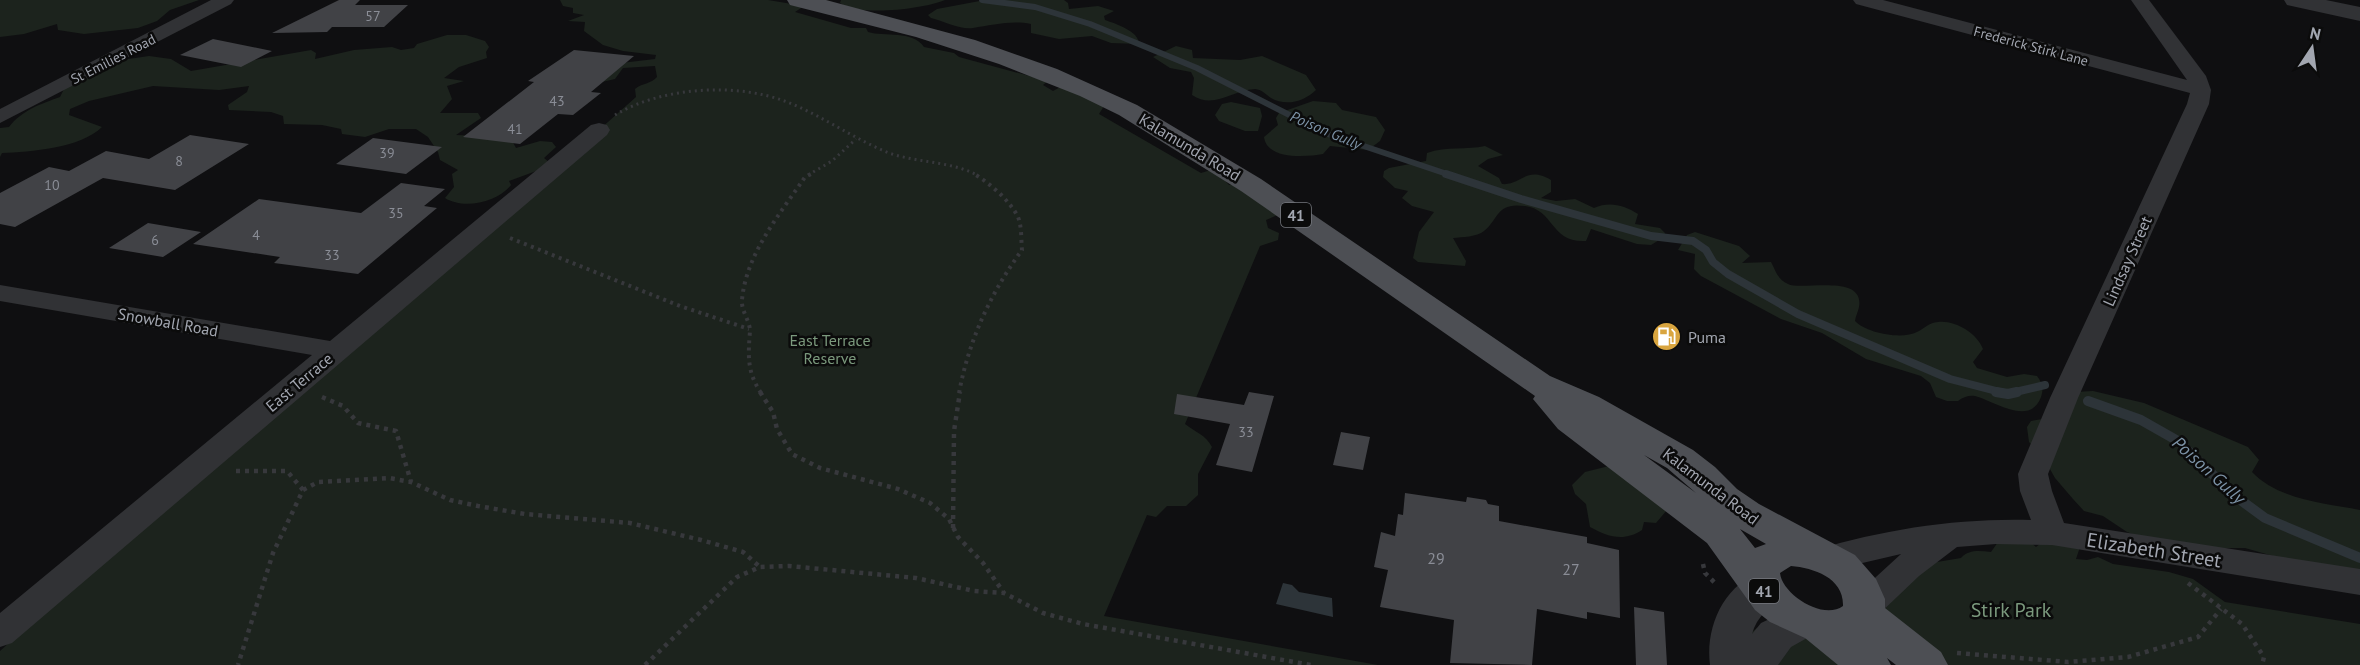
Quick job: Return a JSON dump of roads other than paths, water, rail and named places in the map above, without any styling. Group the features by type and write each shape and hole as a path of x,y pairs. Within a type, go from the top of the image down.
{"main road":[{"name":"Kalamunda Road","path":"798,0 905,26 978,47 1040,70 1126,109 1240,176 1538,384 1587,405 1680,459 1702,476 1723,499 1745,514 1824,557"},
{"name":"Kalamunda Road","path":"1538,384 1571,421 1621,456 1721,533 1761,585"},
{"name":"41","path":"1864,610 1865,597 1852,576 1824,557 1788,551 1775,554 1765,560 1760,569 1761,585 1771,601 1810,624 1869,665"},
{"path":"1810,624 1841,626 1857,619 1864,610 1936,659"}],"street":[{"name":"St Emilies Road","path":"0,117 225,0"},
{"name":"Frederick Stirk Lane","path":"1862,0 2201,90"},
{"path":"2140,0 2187,61 2201,90"},
{"path":"2295,0 2360,14"},
{"name":"Lindsay Street","path":"2052,533 2036,491 2033,474 2064,398 2198,104 2201,90"},
{"name":"East Terrace","path":"0,633 599,130"},
{"name":"Snowball Road","path":"0,293 336,351"},
{"name":"Elizabeth Street","path":"1824,557 1948,537 2013,531 2052,533 2360,582"},
{"path":"1864,610 1907,567 1948,537"},
{"path":"1732,665 1728,647 1735,619 1741,607 1761,585"},
{"path":"1754,665 1776,635 1810,624"}],"waterway":[{"name":"Poison Gully","path":"982,0 1035,7 1090,24 1197,68 1325,133 1450,175"},
{"path":"1446,174 1521,199 1651,236 1693,241 1706,250 1713,262 1728,274 1798,314 1950,379 2004,393"},
{"path":"2011,393 2045,385"},
{"path":"1996,392 2008,394 2017,392"},
{"name":"Poison Gully","path":"2088,401 2141,420 2178,441 2235,496 2265,518 2360,558"}],"place":[{"name":"Puma","path":"1667,337"}],"park label":[{"name":"East Terrace Reserve","path":"830,349"},
{"name":"Stirk Park","path":"2011,610"}]}
